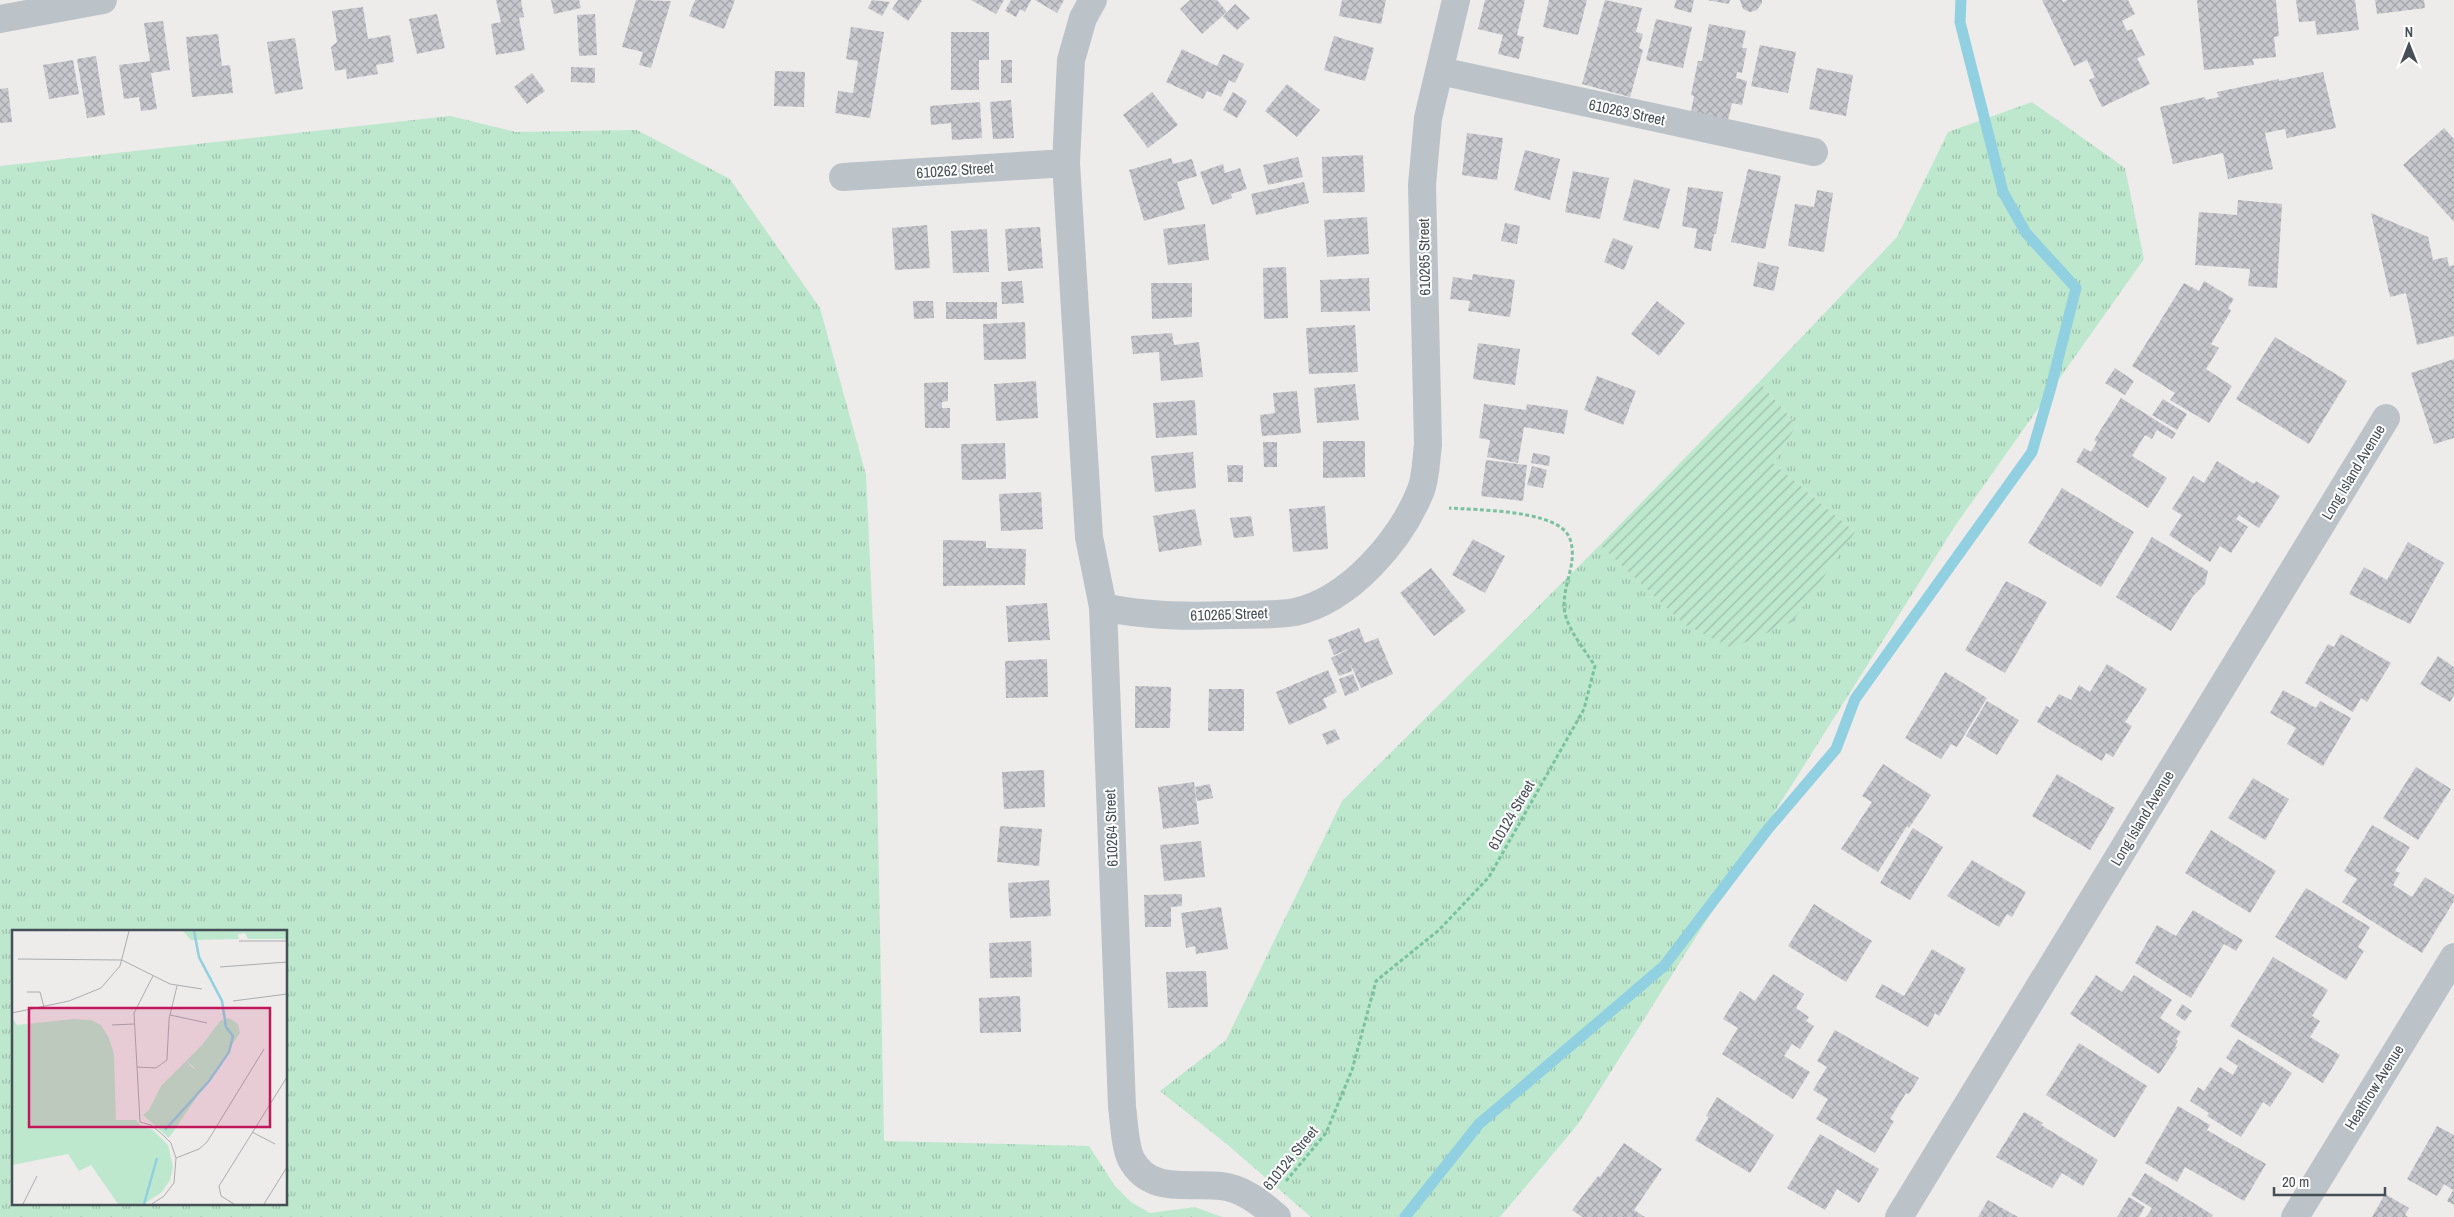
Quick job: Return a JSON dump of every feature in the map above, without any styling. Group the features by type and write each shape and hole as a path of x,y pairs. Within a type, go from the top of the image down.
{"street":[{"path":"0,19 103,0"},
{"path":"1093,0 1082,18 1071,60 1066,163 1088,537 1103,607"},
{"name":"610265 Street","path":"1103,607 1134,614 1197,617 1295,612 1330,598 1367,569 1402,529 1422,488 1428,445 1422,185 1428,118 1456,0"},
{"name":"610263 Street","path":"1440,71 1814,152"},
{"name":"610262 Street","path":"843,177 1066,163"},
{"name":"Long Island Avenue","path":"1898,1217 2386,418"},
{"name":"610264 Street","path":"1103,607 1119,1049 1122,1107 1130,1158 1139,1171 1159,1184 1222,1186 1244,1193 1271,1212"},
{"name":"Heathrow Avenue","path":"2295,1217 2454,957"}],"path":[{"name":"610124 Street","path":"1271,1212 1326,1134 1352,1070 1376,981 1439,930 1489,877 1584,709 1594,666 1566,619 1564,592 1572,560 1571,542 1564,530 1545,520 1507,511 1413,506"}],"green space":[{"path":"2032,102 2125,168 2144,259 1955,526 1578,1124 1500,1217 1311,1217 1229,1146 1160,1091 1226,1040 1342,801 1600,545 1684,623 1855,532 1773,463 1797,425 1759,382 1897,237 1948,132"},
{"path":"450,116 516,132 637,130 730,179 820,308 866,475 875,669 884,1141 1089,1146 1115,1186 1131,1202 1150,1213 1195,1207 1222,1217 0,1217 0,166"},
{"path":"1759,382 1797,425 1773,463 1855,532 1792,622 1732,648 1684,624 1600,545"}],"building":[{"path":"496,0 521,0 524,17 519,18 525,50 496,55 491,24 501,22"},
{"path":"551,0 579,0 581,8 554,14"},
{"path":"636,0 671,1 651,68 639,65 643,52 622,47"},
{"path":"695,0 735,0 724,29 689,16"},
{"path":"872,0 890,2 882,16 868,8"},
{"path":"898,0 922,1 908,21 892,9"},
{"path":"971,0 1004,0 996,14"},
{"path":"1011,0 1031,0 1025,12 1020,9 1016,17 1005,11"},
{"path":"1035,0 1064,0 1057,13"},
{"path":"1190,0 1217,0 1227,12 1202,34 1180,9"},
{"path":"1342,0 1386,0 1381,24 1339,16"},
{"path":"1485,0 1525,0 1517,35 1524,37 1519,59 1498,54 1503,35 1478,29"},
{"path":"1549,0 1587,0 1578,35 1543,27"},
{"path":"1605,0 1642,8 1636,32 1643,34 1639,48 1643,50 1630,97 1582,84"},
{"path":"1676,0 1694,0 1691,13 1674,8"},
{"path":"1707,0 1730,0 1729,4"},
{"path":"1740,0 1762,0 1762,3 1757,10 1750,12 1743,9"},
{"path":"2042,0 2062,0 2063,2 2067,0 2128,0 2135,14 2122,21 2127,31 2132,29 2145,55 2137,58 2150,84 2102,107 2089,80 2095,77 2087,60 2074,66"},
{"path":"2197,0 2276,0 2279,36 2274,37 2276,57 2253,59 2254,65 2204,70"},
{"path":"2296,0 2355,0 2359,30 2317,35 2315,21 2299,22"},
{"path":"2375,0 2424,0 2425,8 2377,14"},
{"path":"1235,4 1250,18 1237,30 1223,17"},
{"path":"363,7 368,39 390,35 394,62 376,65 378,74 347,79 346,69 335,71 331,47 337,42 332,11"},
{"path":"437,14 445,48 417,54 409,19"},
{"path":"595,14 597,55 579,56 577,15"},
{"path":"1656,19 1692,27 1683,68 1646,60"},
{"path":"163,21 170,70 151,73 157,109 141,111 139,97 124,99 119,65 150,61 144,23"},
{"path":"1709,24 1746,31 1742,48 1747,48 1742,73 1737,72 1736,78 1747,81 1742,105 1732,103 1728,120 1691,112 1694,96 1691,95 1698,61 1702,61"},
{"path":"851,27 884,32 870,118 835,113 838,91 853,93 858,61 846,59"},
{"path":"951,32 989,32 989,60 979,60 979,90 951,90"},
{"path":"218,34 222,66 230,65 233,93 192,97 186,37"},
{"path":"1334,36 1374,48 1365,81 1324,70"},
{"path":"295,38 303,89 275,94 267,42"},
{"path":"1760,45 1796,52 1788,93 1751,86"},
{"path":"1182,49 1217,66 1223,54 1244,64 1235,83 1229,80 1221,97 1207,91 1203,99 1166,82"},
{"path":"96,56 105,115 87,118 77,59"},
{"path":"73,60 79,94 49,99 43,65"},
{"path":"1001,60 1012,60 1012,83 1001,83"},
{"path":"571,67 595,68 595,83 571,82"},
{"path":"1817,68 1853,75 1846,116 1809,109"},
{"path":"775,71 805,72 804,107 774,106"},
{"path":"2323,72 2336,128 2287,138 2285,129 2265,133 2273,169 2228,179 2223,153 2173,164 2160,107 2205,97 2206,100 2219,97 2217,92"},
{"path":"532,73 545,91 527,104 514,87"},
{"path":"1287,84 1320,110 1297,137 1265,111"},
{"path":"8,88 12,122 0,123 0,89"},
{"path":"1152,92 1178,125 1148,148 1123,115"},
{"path":"1233,92 1247,101 1237,118 1223,110"},
{"path":"1011,100 1014,138 993,139 990,102"},
{"path":"980,102 982,138 952,140 951,123 931,125 930,106"},
{"path":"2444,128 2454,139 2454,222 2403,165"},
{"path":"1467,133 1503,138 1497,180 1462,175"},
{"path":"1525,150 1560,159 1550,200 1514,190"},
{"path":"1363,155 1365,192 1323,193 1322,157"},
{"path":"1298,157 1303,177 1268,185 1263,165"},
{"path":"1171,158 1173,164 1192,159 1197,176 1177,182 1185,209 1144,221 1129,170"},
{"path":"1223,164 1225,173 1240,168 1247,189 1231,194 1232,198 1212,205 1200,172"},
{"path":"1748,169 1781,176 1765,249 1731,242"},
{"path":"1573,171 1609,178 1600,219 1565,212"},
{"path":"1634,179 1670,189 1659,229 1623,220"},
{"path":"1304,182 1309,203 1256,215 1251,194"},
{"path":"1688,187 1723,192 1716,234 1714,234 1711,251 1694,248 1697,229 1682,226"},
{"path":"1817,190 1833,193 1824,252 1788,246 1795,204 1814,207"},
{"path":"2238,200 2282,204 2277,288 2248,286 2250,269 2195,265 2199,212 2237,215"},
{"path":"2371,213 2428,237 2433,260 2447,257 2449,266 2454,265 2454,336 2417,345 2406,293 2390,297"},
{"path":"1367,217 1369,254 1327,257 1324,220"},
{"path":"1505,223 1520,226 1517,244 1501,241"},
{"path":"1205,224 1209,260 1168,265 1163,229"},
{"path":"927,225 930,268 895,270 892,228"},
{"path":"1040,227 1043,268 1008,271 1005,229"},
{"path":"987,229 989,272 953,273 951,231"},
{"path":"1613,238 1633,246 1624,270 1604,262"},
{"path":"1758,262 1779,267 1774,291 1753,286"},
{"path":"1286,267 1288,318 1264,319 1263,268"},
{"path":"1473,274 1515,280 1510,317 1468,311 1470,301 1450,299 1453,277 1472,280"},
{"path":"1369,278 1370,311 1321,312 1320,280"},
{"path":"1022,281 1024,303 1002,304 1001,282"},
{"path":"2204,281 2234,299 2228,308 2231,311 2211,344 2219,348 2206,369 2232,386 2209,423 2170,400 2175,393 2132,366 2184,283 2199,291"},
{"path":"1151,283 1192,283 1192,317 1152,319"},
{"path":"913,301 933,301 934,318 914,319"},
{"path":"1657,301 1685,323 1659,356 1631,334"},
{"path":"946,302 997,302 997,319 946,319"},
{"path":"1025,322 1026,359 984,360 983,324"},
{"path":"1355,325 1358,372 1309,374 1306,328"},
{"path":"1172,333 1174,345 1199,342 1203,377 1161,381 1159,352 1133,354 1131,336"},
{"path":"2275,337 2347,381 2309,444 2236,399"},
{"path":"1478,343 1520,349 1515,385 1473,379"},
{"path":"2454,359 2454,438 2434,444 2411,373"},
{"path":"2115,368 2134,381 2125,395 2105,383"},
{"path":"1597,376 1636,391 1623,425 1584,410"},
{"path":"1036,381 1038,418 996,421 994,384"},
{"path":"948,382 948,401 942,402 942,408 950,408 950,428 925,428 924,383"},
{"path":"1355,384 1359,420 1317,423 1314,388"},
{"path":"1297,391 1301,433 1262,436 1260,415 1275,413 1273,393"},
{"path":"2121,398 2176,433 2172,439 2157,430 2152,439 2145,435 2132,456 2167,478 2148,508 2076,462 2084,448 2091,452 2097,442 2094,440"},
{"path":"2163,399 2187,414 2177,430 2152,415"},
{"path":"1195,400 1197,435 1156,438 1153,403"},
{"path":"1484,404 1526,410 1527,404 1568,410 1564,434 1524,427 1518,463 1487,457 1490,440 1479,438"},
{"path":"1323,441 1365,441 1365,477 1323,478"},
{"path":"1263,442 1277,442 1277,467 1264,467"},
{"path":"1005,443 1006,479 962,480 961,444"},
{"path":"1193,452 1196,488 1155,492 1151,456"},
{"path":"1533,453 1550,456 1549,466 1531,463"},
{"path":"1486,460 1527,465 1523,501 1481,496"},
{"path":"2217,461 2254,484 2256,481 2280,496 2259,528 2239,515 2236,519 2248,527 2231,553 2220,546 2210,562 2169,535 2182,515 2172,509 2193,476 2204,483"},
{"path":"1227,465 1243,465 1243,482 1228,482"},
{"path":"1532,466 1547,470 1543,488 1527,485"},
{"path":"2062,488 2134,532 2101,587 2028,543"},
{"path":"1041,492 1043,529 1001,531 999,494"},
{"path":"1325,506 1328,549 1293,552 1289,509"},
{"path":"1195,509 1202,545 1159,552 1153,516"},
{"path":"1251,516 1254,536 1234,538 1230,518"},
{"path":"2152,537 2208,571 2205,584 2193,596 2171,631 2116,597"},
{"path":"1473,539 1505,556 1485,593 1452,575"},
{"path":"943,540 986,541 986,548 1026,549 1025,585 943,586"},
{"path":"2408,542 2444,563 2410,624 2349,594 2364,567 2387,580"},
{"path":"1431,568 1466,611 1434,636 1400,593"},
{"path":"2006,581 2047,602 2005,673 1965,650"},
{"path":"1047,603 1050,640 1008,642 1006,606"},
{"path":"1359,628 1365,643 1378,638 1393,674 1361,688 1351,665 1352,671 1339,676 1331,658 1351,648 1334,655 1328,640"},
{"path":"2341,634 2391,663 2367,702 2361,698 2353,712 2305,683 2328,644 2334,647"},
{"path":"2438,656 2454,667 2454,695 2450,702 2420,684"},
{"path":"1047,659 1048,697 1006,698 1005,661"},
{"path":"2107,664 2147,689 2125,722 2132,726 2113,757 2106,753 2102,761 2037,722 2046,706 2050,708 2059,694 2071,700 2079,685 2090,692"},
{"path":"1328,670 1337,692 1323,699 1327,708 1289,725 1276,692"},
{"path":"1945,672 1987,698 1957,747 1951,744 1941,759 1905,738"},
{"path":"1353,674 1359,690 1345,696 1339,679"},
{"path":"1135,686 1171,687 1170,728 1135,728"},
{"path":"1209,689 1244,689 1244,731 1208,731"},
{"path":"2283,690 2316,708 2320,701 2351,718 2323,766 2287,744 2296,728 2270,713"},
{"path":"1987,701 2019,720 1997,755 1966,736"},
{"path":"1335,729 1340,739 1327,745 1322,734"},
{"path":"1883,764 1931,795 1909,828 1907,826 1878,872 1841,849 1872,802 1862,796"},
{"path":"2416,767 2451,789 2418,840 2383,818"},
{"path":"1044,770 1045,807 1004,809 1002,772"},
{"path":"2057,774 2115,808 2090,850 2032,816"},
{"path":"2253,778 2289,799 2265,840 2228,818"},
{"path":"1194,782 1199,824 1163,829 1158,787"},
{"path":"1210,784 1213,798 1197,801 1195,787"},
{"path":"2372,825 2410,847 2395,871 2400,873 2393,885 2412,897 2425,877 2454,895 2454,901 2422,953 2342,902 2357,879 2344,871"},
{"path":"1000,826 1042,829 1039,866 997,862"},
{"path":"1913,828 1943,847 1910,900 1880,883"},
{"path":"2211,830 2276,871 2250,913 2185,873"},
{"path":"1201,841 1205,877 1164,881 1160,845"},
{"path":"1972,860 2026,892 2012,917 2007,914 1999,927 1947,896"},
{"path":"1049,880 1051,916 1010,918 1008,883"},
{"path":"2306,888 2370,927 2358,947 2364,951 2346,980 2275,937"},
{"path":"1182,894 1182,906 1171,907 1171,927 1145,927 1144,895"},
{"path":"1814,904 1872,941 1846,982 1788,946"},
{"path":"1221,907 1228,949 1196,954 1195,946 1186,948 1181,913"},
{"path":"2193,910 2243,940 2236,951 2224,944 2191,998 2135,963 2157,925 2176,936"},
{"path":"1031,941 1032,977 990,978 989,943"},
{"path":"1932,949 1966,969 1939,1016 1935,1013 1928,1027 1875,997 1882,984 1904,996"},
{"path":"2273,957 2328,990 2312,1016 2320,1021 2310,1037 2340,1055 2323,1083 2230,1026"},
{"path":"1206,971 1208,1007 1168,1008 1166,972"},
{"path":"1773,974 1804,994 1796,1008 1809,1017 1806,1021 1814,1026 1800,1049 1792,1044 1784,1056 1810,1072 1793,1099 1722,1054 1738,1028 1723,1019 1740,991 1755,1001"},
{"path":"2096,975 2122,992 2134,975 2172,1000 2160,1018 2181,1032 2176,1039 2178,1041 2175,1046 2177,1047 2159,1074 2070,1014"},
{"path":"1020,996 1021,1032 980,1033 979,998"},
{"path":"2182,1004 2192,1011 2185,1021 2176,1015"},
{"path":"1835,1030 1919,1078 1909,1094 1906,1093 1890,1119 1894,1121 1875,1153 1816,1119 1828,1099 1813,1090 1827,1067 1817,1061"},
{"path":"2238,1039 2292,1073 2270,1107 2263,1102 2241,1137 2207,1116 2209,1113 2190,1101 2198,1087 2204,1091 2220,1067 2233,1075 2238,1066 2226,1058"},
{"path":"2079,1043 2147,1086 2115,1138 2046,1095"},
{"path":"1717,1097 1774,1135 1750,1173 1695,1140 1709,1117 1706,1116"},
{"path":"2178,1106 2210,1125 2207,1130 2266,1164 2244,1201 2185,1167 2177,1182 2145,1163"},
{"path":"2024,1112 2043,1123 2041,1125 2098,1160 2083,1186 2062,1173 2052,1188 1996,1157"},
{"path":"2437,1126 2454,1135 2454,1205 2447,1201 2453,1190 2444,1184 2437,1196 2407,1179"},
{"path":"1820,1134 1879,1169 1859,1203 1837,1189 1825,1210 1787,1188"},
{"path":"1624,1143 1662,1169 1634,1210 1645,1217 1582,1217 1572,1210 1598,1176 1600,1177"},
{"path":"2145,1173 2213,1215 2212,1217 2146,1217 2152,1208 2131,1195"},
{"path":"2385,1194 2409,1208 2405,1215 2408,1217 2372,1217"},
{"path":"2129,1197 2145,1207 2139,1217 2117,1217"},
{"path":"1988,1200 2018,1217 1978,1217"}],"waterway":[{"path":"1405,1217 1479,1124 1664,966 1768,829 1836,749 1855,699 2032,452 2051,387 2076,288 2026,233 2003,192 1960,22 1961,0"}]}
